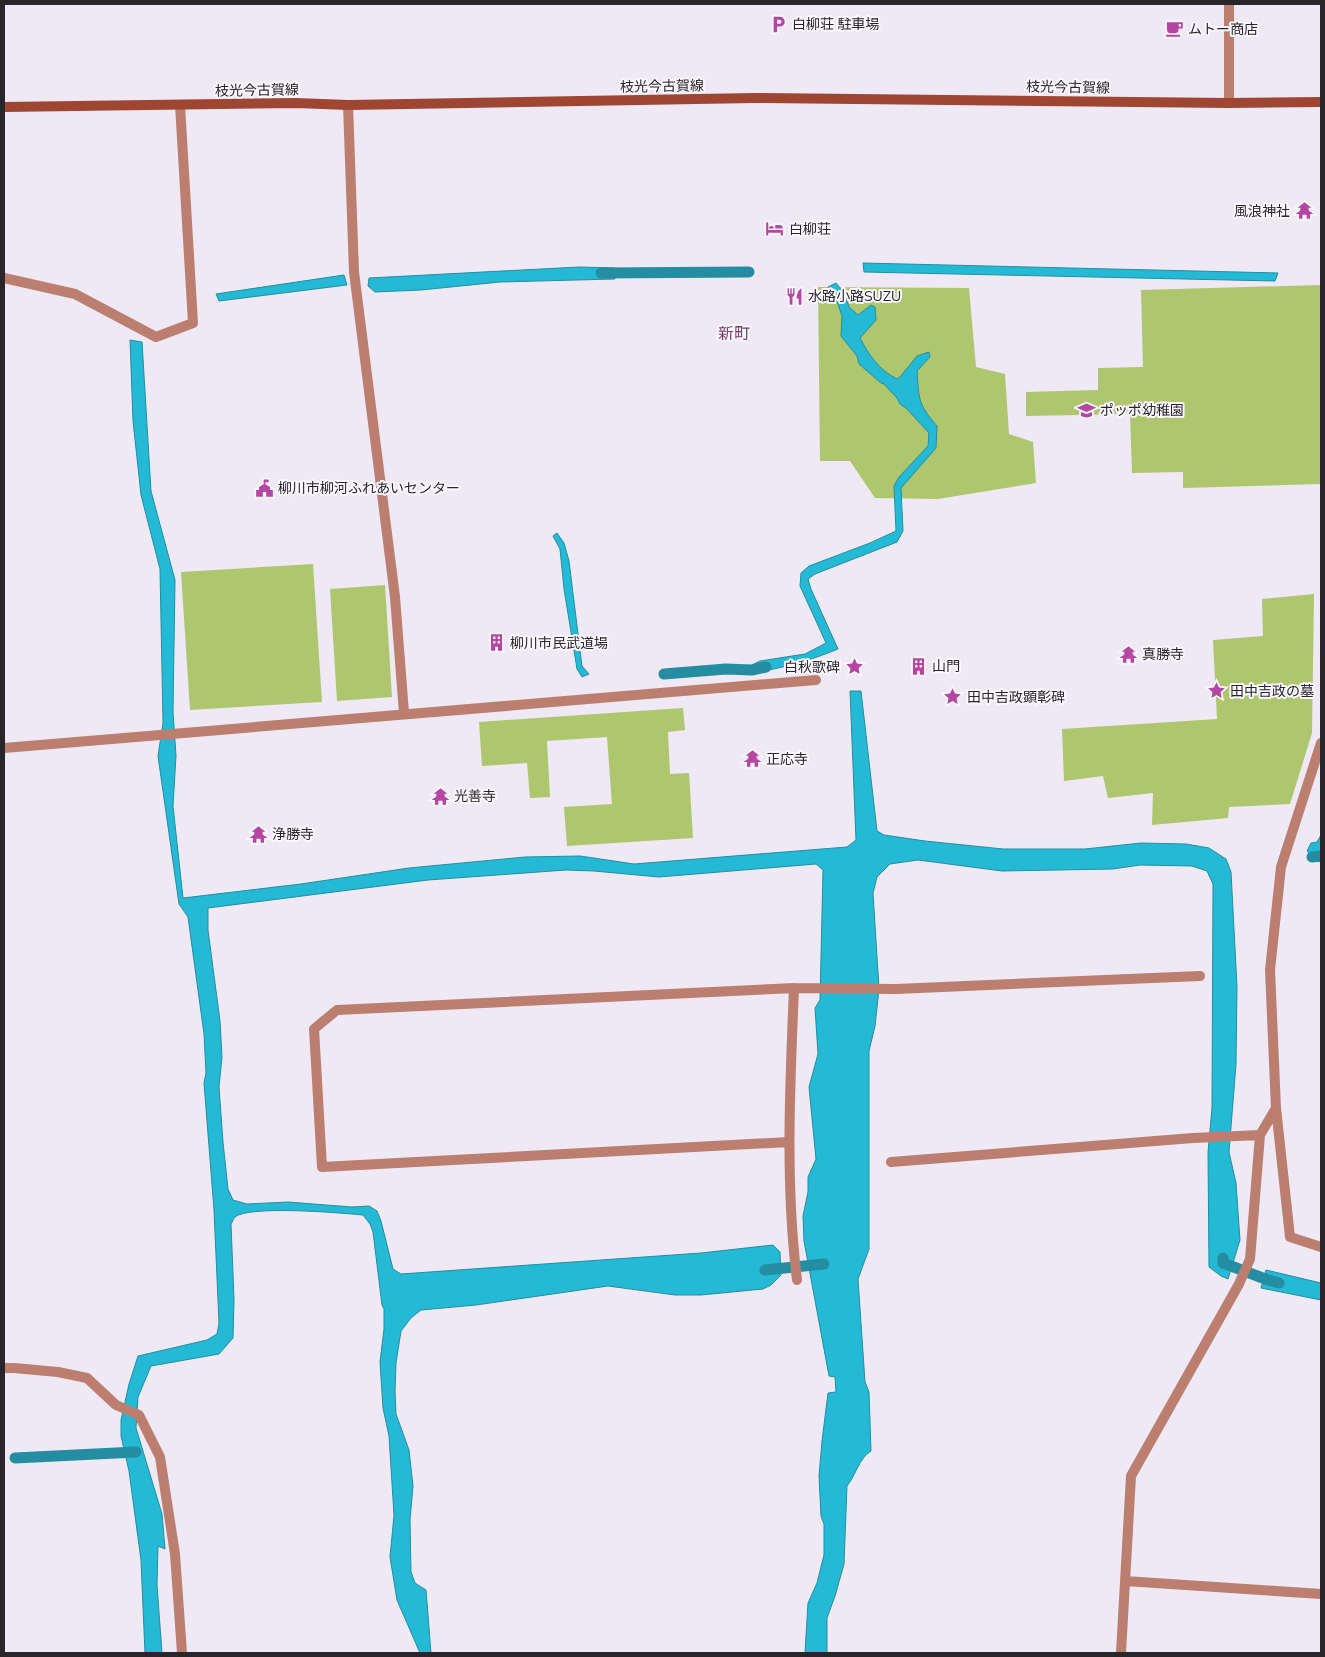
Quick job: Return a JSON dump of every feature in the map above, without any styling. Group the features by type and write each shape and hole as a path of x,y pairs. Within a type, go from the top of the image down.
{"main road":[{"name":"枝光今古賀線","path":"4,107 296,103 348,105 755,98 1229,103 1321,102"}],"street":[{"path":"1229,4 1229,103"},
{"path":"4,278 75,294 156,337 193,322 180,105"},
{"path":"348,105 354,272 395,597 404,714"},
{"path":"4,748 816,680"},
{"path":"1321,743 1281,867 1270,970 1276,1108 1290,1237 1321,1248"},
{"path":"789,1142 322,1167 314,1029 337,1010 794,988 896,989 1200,976"},
{"path":"794,988 789,1142 793,1247 797,1280"},
{"path":"1121,1653 1131,1476 1250,1259 1260,1135 1276,1108"},
{"path":"891,1162 1193,1138 1260,1135"},
{"path":"4,1368 58,1372 87,1378 116,1405 139,1415 160,1457 175,1554 182,1653"},
{"path":"1124,1581 1321,1594"}],"green space":[{"path":"1321,285 1321,484 1183,488 1183,472 1132,473 1130,414 1026,416 1026,392 1098,390 1098,368 1143,367 1141,290"},
{"path":"818,287 969,288 976,367 1005,374 1009,434 1033,442 1036,483 938,499 875,498 850,461 820,461"},
{"path":"313,564 322,702 190,710 181,572"},
{"path":"385,585 392,697 337,701 330,589"},
{"path":"1314,594 1312,733 1290,804 1229,807 1228,818 1152,825 1153,793 1108,798 1103,776 1064,781 1062,729 1217,719 1213,640 1263,636 1262,599"},
{"path":"683,708 685,730 668,732 670,774 689,773 693,838 567,846 564,807 612,804 607,737 547,741 550,797 530,798 527,763 482,766 479,722"}],"water":[{"path":"863,263 1278,273 1275,281 864,272"},
{"path":"579,267 615,268 615,279 500,282 421,290 375,292 368,286 369,278"},
{"path":"344,275 347,285 219,301 216,294"},
{"path":"836,283 845,294 849,307 858,315 871,305 875,307 876,320 860,338 871,356 885,371 897,379 917,356 929,352 930,357 917,371 919,395 923,407 937,426 936,448 901,488 903,531 897,542 815,574 808,579 838,649 796,664 752,673 752,665 760,661 805,654 826,643 800,586 801,573 809,566 896,531 894,486 899,477 928,446 929,433 900,404 884,384 859,364 857,356 841,336 842,316 838,304 828,287"},
{"path":"130,340 142,342 151,491 175,580 173,712 176,756 173,806 183,898 301,884 409,868 525,857 580,856 634,864 847,847 856,840 850,691 861,691 877,831 884,835 1003,849 1085,849 1141,843 1186,844 1209,848 1226,859 1231,872 1237,987 1236,1064 1229,1152 1236,1183 1240,1240 1228,1279 1209,1267 1208,1152 1212,1108 1213,884 1207,871 1192,866 1140,865 1113,869 1002,871 918,860 890,864 877,877 873,893 879,989 875,1026 869,1051 869,1249 858,1279 865,1382 869,1392 871,1451 863,1458 847,1486 844,1564 827,1618 827,1653 805,1653 808,1603 817,1583 824,1555 824,1524 821,1516 819,1476 822,1441 828,1393 836,1392 835,1377 829,1376 804,1241 803,1216 808,1192 808,1177 816,1159 809,1087 818,1054 815,1008 820,1000 823,870 816,864 659,877 566,870 428,880 208,908 208,930 220,1021 222,1057 219,1087 223,1142 228,1189 233,1200 247,1204 288,1202 352,1207 369,1206 377,1211 381,1221 393,1269 401,1274 701,1253 773,1245 780,1252 781,1275 771,1285 763,1289 701,1295 675,1295 608,1286 476,1305 421,1310 411,1318 401,1331 396,1363 395,1391 396,1414 409,1450 413,1486 410,1520 411,1572 415,1583 426,1590 431,1653 420,1653 397,1600 390,1557 394,1515 389,1436 383,1408 380,1362 384,1329 384,1309 373,1232 370,1224 363,1215 317,1212 258,1211 244,1213 235,1217 231,1224 234,1299 233,1338 219,1354 151,1366 138,1397 136,1428 162,1514 165,1549 158,1546 157,1585 162,1653 145,1653 141,1560 129,1471 121,1436 121,1420 129,1384 138,1356 207,1340 217,1334 219,1323 214,1210 204,1083 206,1073 204,1034 188,917 179,904 158,756 163,723 160,569 141,495 133,421"},
{"path":"557,533 564,543 569,561 582,666 589,674 582,677 577,669 564,589 560,549 553,536"},
{"path":"1321,835 1321,863 1307,851 1311,843 1317,842"},
{"path":"1266,1270 1321,1283 1321,1300 1261,1288"}],"waterway":[{"path":"601,273 749,272"},
{"path":"664,674 726,669 752,670 766,667"},
{"path":"1312,857 1321,856"},
{"path":"1223,1258 1223,1263 1279,1283"},
{"path":"765,1270 824,1264"},
{"path":"15,1458 136,1452"}],"place":[{"name":"白柳荘 駐車場","path":"778,24"},
{"name":"ムトー商店","path":"1174,29"},
{"name":"風浪神社","path":"1304,211"},
{"name":"白柳荘","path":"775,229"},
{"name":"水路小路SUZU","path":"794,296"},
{"name":"ポッポ幼稚園","path":"1086,410"},
{"name":"柳川市柳河ふれあいセンター","path":"264,488"},
{"name":"柳川市民武道場","path":"496,643"},
{"name":"真勝寺","path":"1128,654"},
{"name":"山門","path":"918,666"},
{"name":"白秋歌碑","path":"854,667"},
{"name":"田中吉政の墓","path":"1216,691"},
{"name":"田中吉政顕彰碑","path":"953,697"},
{"name":"正応寺","path":"752,759"},
{"name":"光善寺","path":"440,796"},
{"name":"浄勝寺","path":"258,834"}],"district":[{"name":"新町","path":"734,333"}]}
